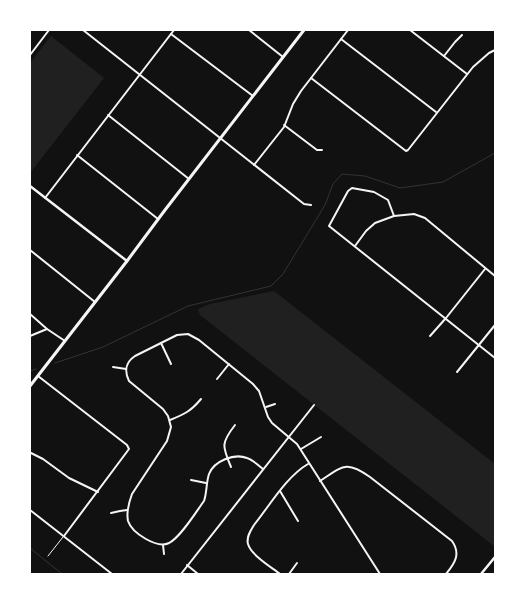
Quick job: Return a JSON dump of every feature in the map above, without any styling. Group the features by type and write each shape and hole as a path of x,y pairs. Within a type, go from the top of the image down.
{"main road":[{"path":"30,386 304,30"}],"street":[{"path":"30,55 49,30"},
{"path":"83,30 304,204 311,206"},
{"path":"45,198 174,30"},
{"path":"249,30 283,57"},
{"path":"254,165 284,125 293,104 301,92 348,30"},
{"path":"410,30 467,74"},
{"path":"171,34 253,96"},
{"path":"444,56 462,35"},
{"path":"341,39 437,113"},
{"path":"311,78 406,151 473,67 495,50"},
{"path":"108,115 189,179"},
{"path":"284,125 317,150 322,150"},
{"path":"77,155 158,219"},
{"path":"30,186 127,261"},
{"path":"394,216 388,200 374,192 352,188 329,226 495,358"},
{"path":"355,246 375,224 394,216 414,214 424,218 495,276"},
{"path":"30,250 95,302"},
{"path":"430,336 486,268"},
{"path":"30,314 65,341"},
{"path":"457,372 495,324"},
{"path":"30,336 47,329"},
{"path":"263,469 250,459 244,457 228,459 213,467 209,474 204,501 170,543 163,545 150,542 132,528 128,521 129,501 167,440 171,427 170,420 163,409 132,384 127,377 128,361 177,335 188,334 229,364 256,387 272,423 295,441 380,574"},
{"path":"161,344 170,364"},
{"path":"217,379 229,364"},
{"path":"113,367 126,369"},
{"path":"38,376 127,444 129,449 64,536"},
{"path":"170,420 193,409 201,399"},
{"path":"265,408 275,404"},
{"path":"181,574 314,405"},
{"path":"231,467 224,445 225,439 235,425"},
{"path":"300,450 321,437"},
{"path":"31,453 69,478 98,492"},
{"path":"280,574 253,554 248,544 248,539 254,525 297,471 309,464"},
{"path":"320,481 345,467 352,466 370,477 452,541 456,549 456,560 446,574"},
{"path":"192,480 207,484"},
{"path":"280,492 298,521"},
{"path":"30,510 112,574"},
{"path":"112,513 128,510"},
{"path":"163,545 164,554"},
{"path":"482,574 495,557"},
{"path":"289,574 297,563"},
{"path":"188,565 198,574"}],"lane":[{"path":"48,556 64,536"}],"shaded area":[{"path":"51,36 104,78 30,173 30,63"},
{"path":"274,291 495,464 494,546 200,315 198,309 210,304"}],"waterway":[{"path":"55,363 103,347 188,306 271,286 283,274 325,205 333,184 342,174 365,176 400,188 443,182 495,153"},
{"path":"30,371 36,369"},
{"path":"30,548 62,574"}]}
